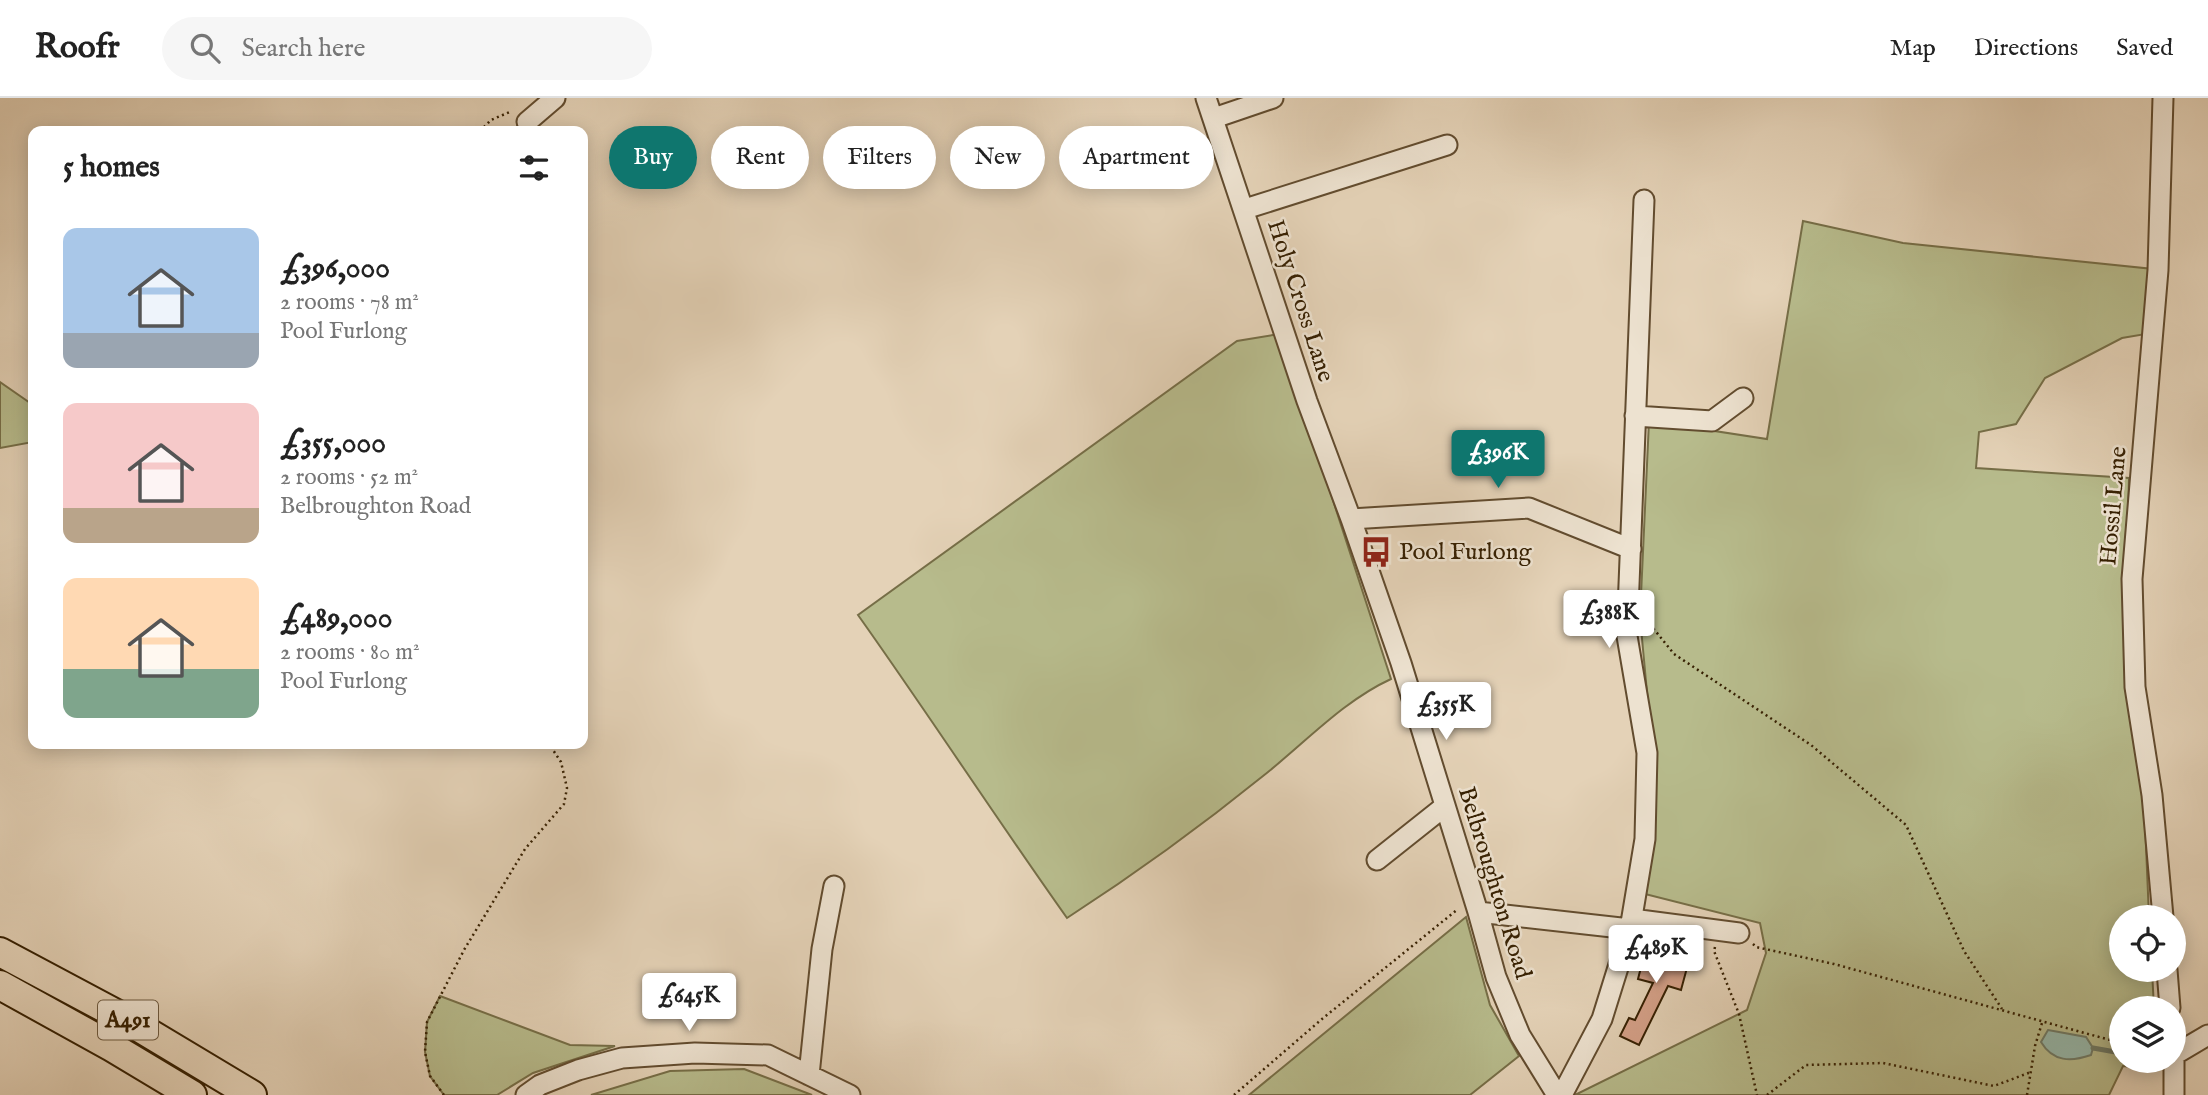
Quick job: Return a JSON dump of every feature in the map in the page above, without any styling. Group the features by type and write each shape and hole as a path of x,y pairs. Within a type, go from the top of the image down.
{"highway":[{"name":"A491","path":"0,952 122,1017 252,1095"},
{"name":"A491","path":"0,985 192,1095"}],"street":[{"name":"Holy Cross Lane","path":"1206,98 1307,401"},
{"path":"1214,118 1273,98"},
{"name":"Hossil Lane","path":"2162,905 2152,795 2135,687 2133,579 2158,270 2163,98"},
{"path":"527,122 549,103"},
{"path":"1245,209 1447,145"},
{"path":"1560,1095 1602,1019 1631,924 1645,839 1647,753 1627,636 1644,200"},
{"path":"1635,416 1712,421 1743,398"},
{"name":"Belbroughton Road","path":"1307,401 1401,663 1496,977 1520,1035 1560,1095"},
{"path":"1351,519 1529,508 1631,549"},
{"path":"1377,860 1444,806"},
{"path":"809,1075 822,949 834,886"},
{"path":"1476,906 1729,932"},
{"path":"2186,1046 2208,1034"},
{"path":"526,1095 540,1085 578,1070 622,1058 695,1053 768,1055 850,1095"},
{"path":"2174,1073 2174,1095"}],"path":[{"path":"485,126 491,120 514,110 549,103"},
{"path":"1628,620 1649,623 1675,653 1811,745 1906,825 1964,951 2001,1009"},
{"path":"444,1095 430,1076 425,1052 427,1023 464,950 525,849 564,804 567,788 561,762 553,749"},
{"path":"1234,1095 1454,912 1476,906"},
{"path":"1757,1095 1739,1014 1714,951 1729,932 1756,947 1834,964 2109,1040"},
{"path":"2027,1095 2035,1046 2042,1023"},
{"path":"1767,1095 1806,1065 1883,1063 1994,1086 2031,1072"}],"green space":[{"path":"1803,221 1903,243 2153,269 2146,334 2122,338 2045,378 2016,424 1979,432 1976,468 2129,478 2127,558 2148,905 2109,905 2109,982 2153,982 2153,996 2109,996 2109,1073 2120,1073 2109,1095 1575,1095 1747,1010 1766,953 1760,923 1645,894 1656,789 1640,617 1649,421 1767,439"},
{"path":"1279,334 1391,679 1340,711 1215,814 1067,918 858,615 1237,341"},
{"path":"0,382 28,402 28,443 0,448"},
{"path":"1466,917 1490,1005 1519,1056 1470,1095 1249,1095"},
{"path":"440,996 570,1045 615,1046 533,1073 497,1095 444,1095 430,1076 425,1052 427,1022"},
{"path":"744,1069 812,1095 591,1095 670,1071"}],"shaded area":[{"path":"2048,1030 2086,1037 2093,1048 2091,1055 2076,1059 2057,1057 2041,1042"}],"building":[{"path":"1648,940 1681,948 1678,961 1688,964 1681,990 1668,986 1639,1045 1620,1036 1629,1018 1635,1020 1653,983 1638,979"}],"waterway":[{"path":"2093,1048 2109,1051"}],"place":[{"name":"Pool Furlong","path":"1376,552"}]}
